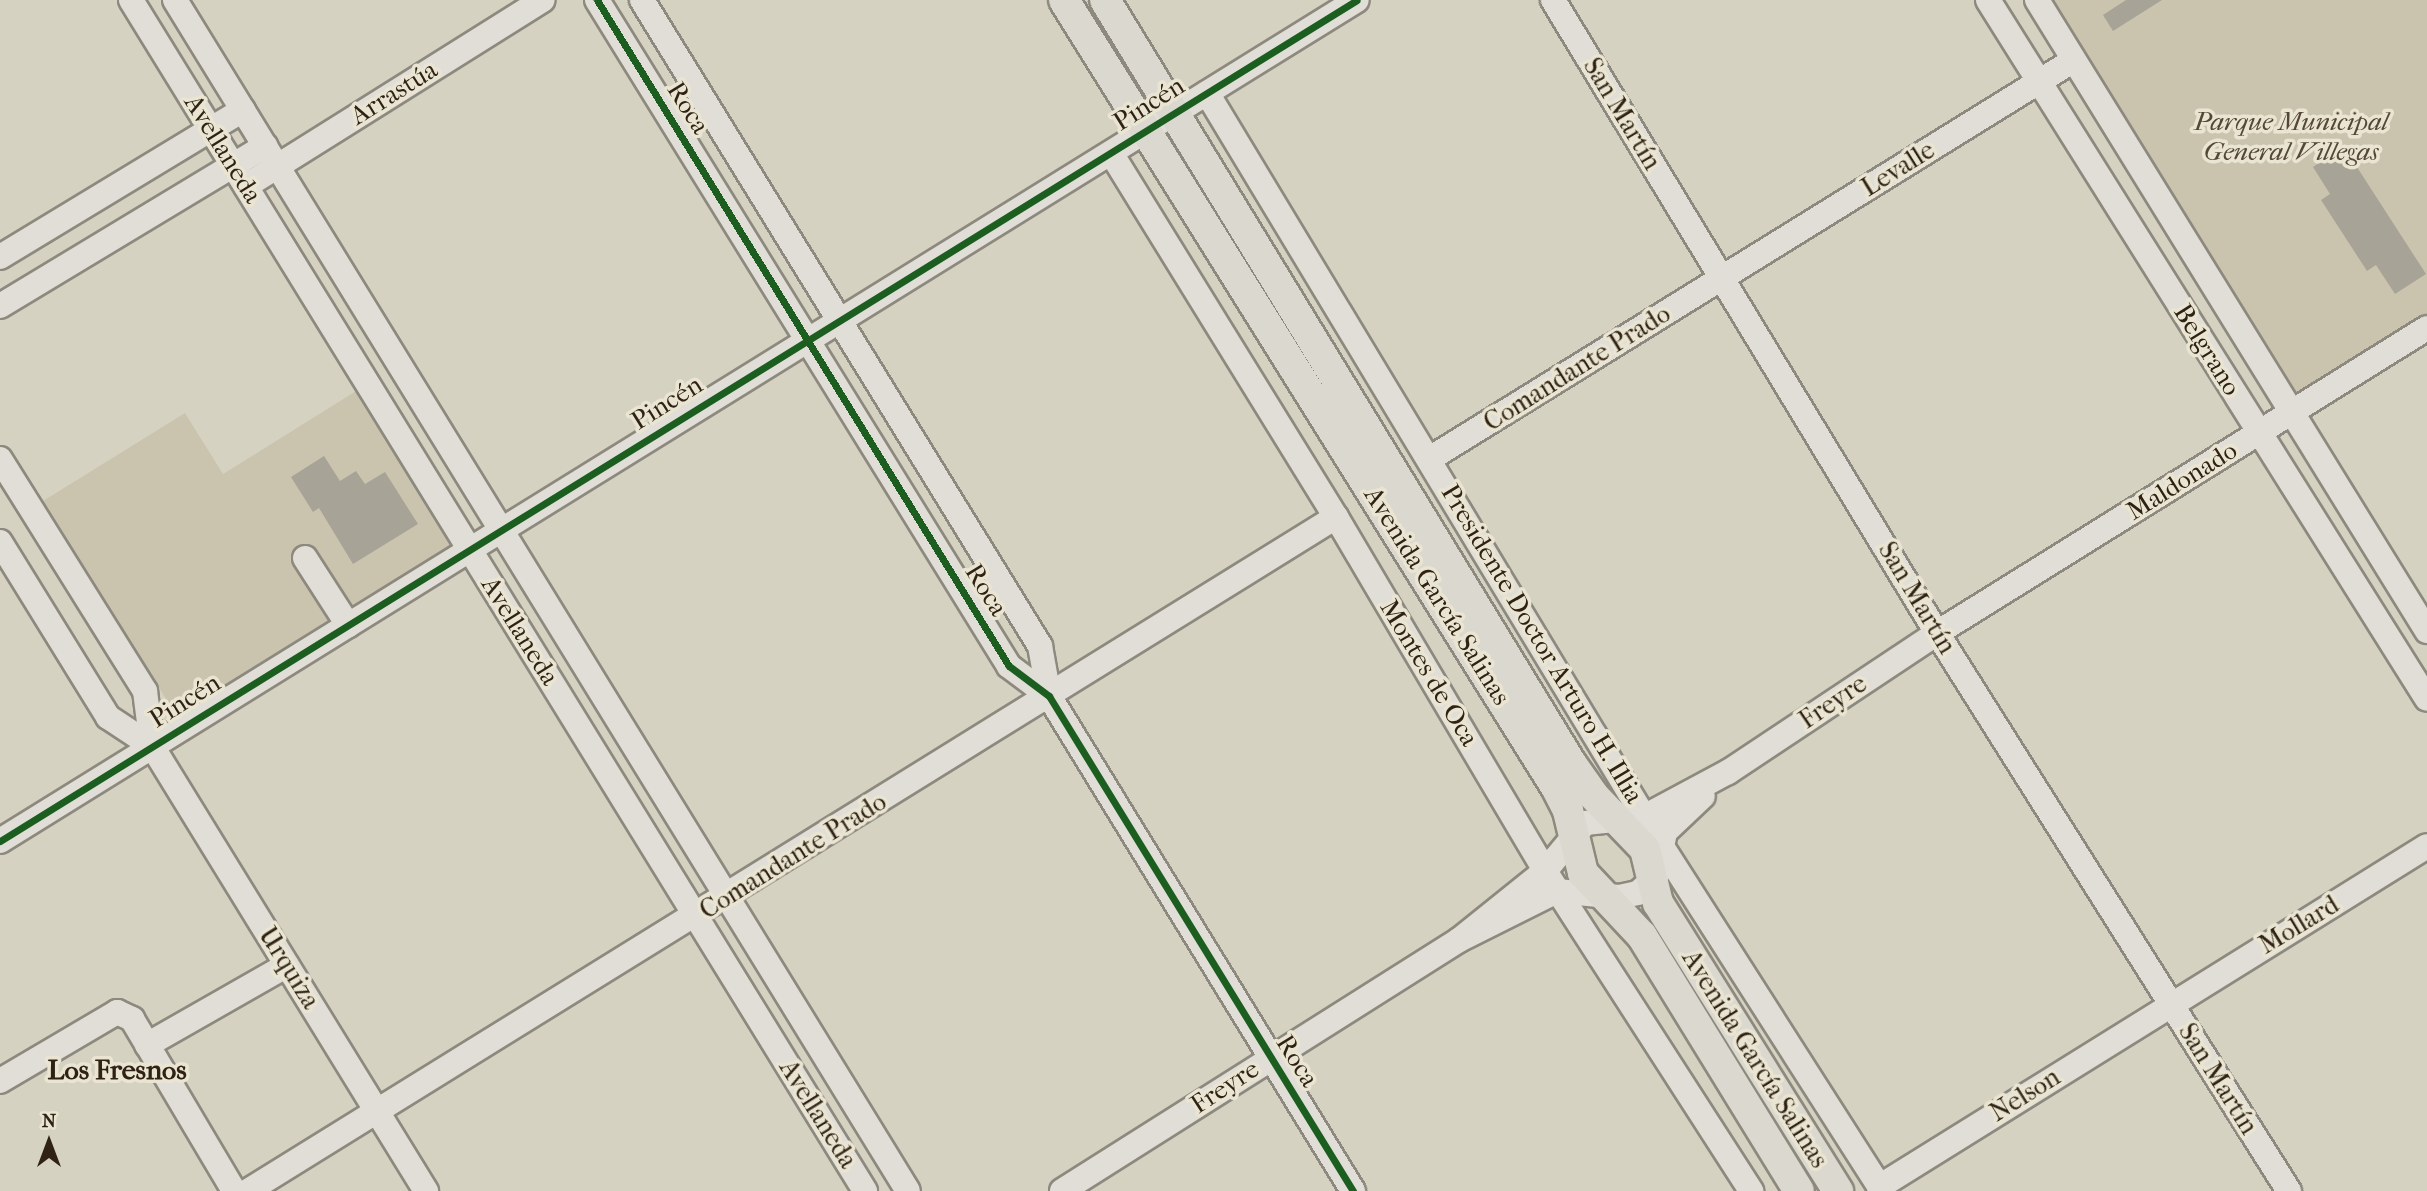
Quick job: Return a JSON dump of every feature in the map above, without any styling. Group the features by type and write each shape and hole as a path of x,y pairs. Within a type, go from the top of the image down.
{"main road":[{"name":"Avenida García Salinas","path":"1064,0 1556,787 1574,835 1583,873 1642,936 1800,1191"},
{"name":"Avenida García Salinas","path":"1105,0 1572,764 1593,795 1634,820 1645,849 1650,883 1658,903 1838,1191"}],"street":[{"name":"Avellaneda","path":"131,0 865,1191"},
{"name":"Avellaneda","path":"175,0 908,1191"},
{"name":"Arrastúa","path":"0,306 239,175 543,0"},
{"name":"Roca","path":"597,0 1009,666 1049,696"},
{"name":"Roca","path":"642,0 1040,646 1049,696 1353,1191"},
{"name":"Pincén","path":"0,841 1357,0"},
{"name":"San Martín","path":"1553,0 1937,633 2290,1191"},
{"name":"Belgrano","path":"1988,0 2427,699"},
{"name":"Belgrano","path":"2037,0 2427,631"},
{"name":"Levalle","path":"1722,278 2074,60"},
{"name":"Presidente Doctor Arturo H. Illia","path":"1207,93 1431,458 1634,820 1661,845 1881,1189"},
{"path":"0,257 243,110"},
{"name":"Montes de Oca","path":"1111,153 1336,517 1551,881 1751,1191"},
{"name":"Comandante Prado","path":"1431,458 1722,278"},
{"name":"Maldonado","path":"1937,633 2427,328"},
{"name":"Urquiza","path":"0,459 145,691 152,746 426,1191"},
{"name":"Comandante Prado","path":"248,1191 379,1114 1336,517"},
{"name":"Urquiza","path":"0,542 108,717 152,746"},
{"path":"305,558 348,625"},
{"name":"Freyre","path":"1062,1191 1551,881 1574,835 1594,820 1634,820 1728,772 1937,633"},
{"name":"Freyre","path":"1650,883 1665,832 1728,772"},
{"name":"Mollard","path":"2171,1003 2427,846"},
{"path":"1551,881 1602,893 1631,895 1650,883"},
{"path":"147,1045 287,965"},
{"name":"Nelson","path":"1881,1189 2171,1003"},
{"path":"0,1081 117,1012 132,1019 234,1191"}],"green space":[{"name":"Parque Municipal General Villegas","path":"2047,0 2427,0 2427,317 2294,399"},
{"path":"361,388 457,541 176,715 43,501 185,413 223,474"}],"building":[{"path":"2126,0 2162,0 2113,31 2103,15"},
{"path":"2344,147 2426,274 2395,294 2376,265 2367,271 2321,200 2330,194 2313,167"},
{"path":"324,456 340,481 356,471 365,484 385,472 418,524 353,564 319,508 313,512 291,477"}],"cycle path":[{"path":"597,0 1009,666 1049,696 1353,1191"},
{"path":"0,841 1357,0"}],"district":[{"name":"Los Fresnos","path":"117,1070"}]}
